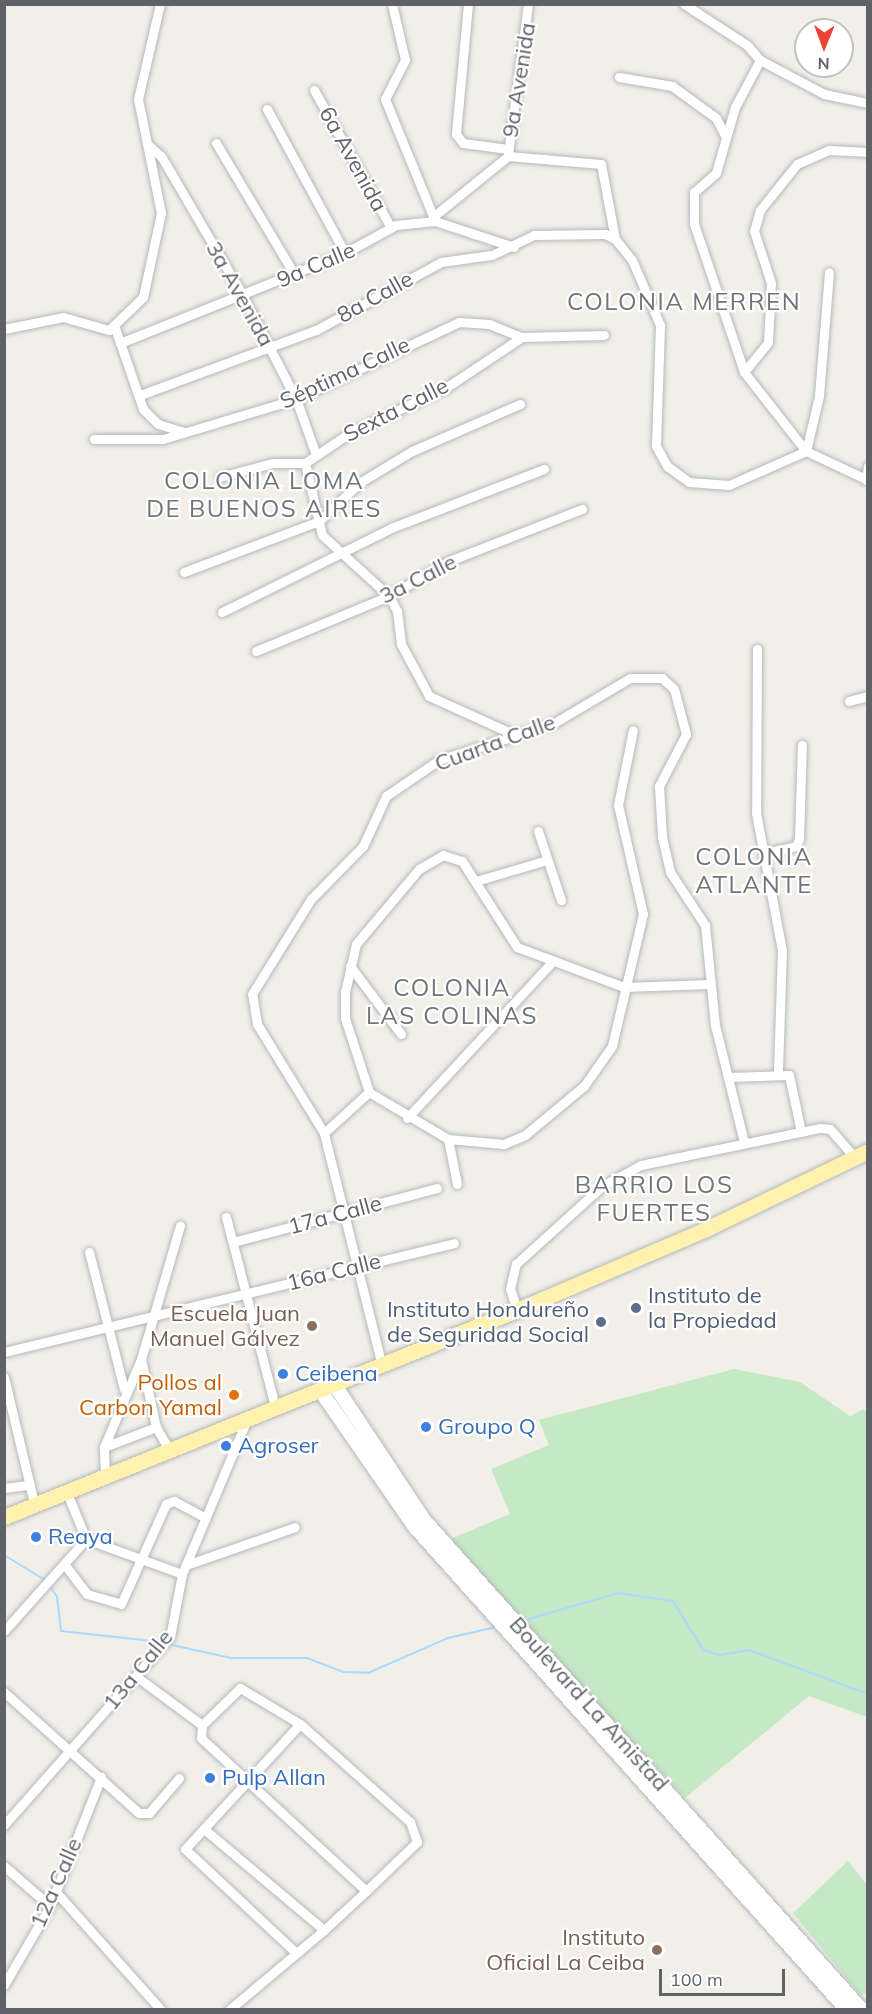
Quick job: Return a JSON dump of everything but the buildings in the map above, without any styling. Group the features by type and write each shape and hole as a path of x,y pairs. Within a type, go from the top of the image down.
{"main road":[{"path":"4,1517 35,1507 517,1310 704,1230 861,1154"}],"street":[{"path":"115,328 143,297 161,213 138,99 160,4"},
{"path":"392,4 405,60 385,99 434,218 508,153"},
{"path":"468,4 456,134 463,143 508,153 601,164 615,239 632,260 660,325 656,446 668,466 689,482 729,484 806,451"},
{"name":"9a Avenida","path":"508,153 528,4"},
{"path":"684,4 747,45 759,60 824,94 867,103"},
{"path":"759,60 725,136 716,173 694,192 694,224 744,372 806,451 867,480 867,466"},
{"path":"619,77 672,86 716,118 725,136"},
{"name":"6a Avenida","path":"314,90 391,228"},
{"path":"267,109 345,253"},
{"path":"216,143 294,274"},
{"name":"3a Avenida","path":"147,144 161,156 243,296 296,399 316,455"},
{"path":"744,372 768,342 771,283 754,231 760,210 797,164 829,150 867,151"},
{"name":"9a Calle","path":"120,343 243,296 345,253 391,228 434,218 514,247"},
{"name":"8a Calle","path":"140,395 316,330 441,262 514,247 534,235 605,234 615,239"},
{"path":"806,451 819,396 829,272"},
{"path":"4,329 63,318 115,328"},
{"name":"Séptima Calle","path":"94,439 163,440 296,399 445,326 489,324 522,337"},
{"path":"115,328 143,409 158,424 187,433"},
{"path":"522,337 604,335"},
{"name":"Sexta Calle","path":"305,463 351,432 447,387 522,337"},
{"path":"184,572 319,521 346,493 412,451 519,404"},
{"path":"220,477 273,463 305,463 322,535 389,596 397,611 401,644 429,696 514,735"},
{"path":"222,612 345,555 391,528 544,470"},
{"name":"3a Calle","path":"256,651 389,596 449,561 582,509"},
{"path":"757,649 756,813 782,950 778,1073"},
{"name":"Cuarta Calle","path":"324,1133 257,1024 252,994 312,899 363,846 386,796 439,760 554,723 621,682 648,674 662,678 674,689 686,734 659,786 662,837 670,872 705,925 710,984"},
{"path":"849,701 867,696"},
{"path":"633,730 618,805 643,914 624,987 603,1062 556,1111 504,1144 448,1139 406,1118 369,1092 345,1018 350,966 356,944 377,914 419,869 448,855 462,861 476,881 505,935 517,947 624,987 710,984 744,1142"},
{"path":"764,853 796,846 799,839 802,745"},
{"path":"538,831 561,900"},
{"path":"476,881 547,860"},
{"path":"406,1118 553,961"},
{"path":"350,966 401,1034"},
{"path":"729,1077 778,1073 791,1078 801,1132"},
{"path":"369,1092 324,1133 382,1366"},
{"path":"517,1310 510,1272 602,1186 641,1165 744,1142 830,1129 861,1154"},
{"path":"448,1139 457,1184"},
{"name":"17a Calle","path":"233,1242 437,1188"},
{"path":"226,1218 275,1407"},
{"path":"105,1478 104,1446 124,1389 141,1359 180,1226"},
{"name":"16a Calle","path":"4,1352 454,1243"},
{"path":"89,1252 124,1389"},
{"path":"141,1359 156,1428 170,1451"},
{"path":"4,1377 35,1507"},
{"name":"Boulevard La Amistad","path":"334,1384 424,1520 861,2010"},
{"name":"Boulevard La Amistad","path":"320,1390 414,1526 504,1632 847,2010"},
{"name":"13a Calle","path":"4,1825 170,1637 184,1569 247,1419"},
{"path":"104,1446 156,1428"},
{"path":"4,1488 30,1485"},
{"path":"67,1493 86,1539 142,1559 184,1569 295,1527"},
{"path":"64,1565 87,1594 121,1604 166,1504 174,1501 206,1518"},
{"path":"4,1631 86,1539"},
{"path":"137,1677 202,1725"},
{"path":"229,2010 293,1950 324,1930 366,1891 417,1842 410,1822 300,1724 285,1719 246,1687 202,1725 201,1738 366,1891"},
{"path":"4,1692 144,1814 179,1778"},
{"path":"293,1950 187,1853 187,1842 204,1829 300,1724"},
{"name":"12a Calle","path":"4,1985 50,1906 100,1777"},
{"path":"204,1829 324,1930"},
{"path":"4,1866 50,1906"},
{"path":"56,1892 161,2010"},
{"path":"861,2010 867,2006"}],"green space":[{"path":"734,1369 800,1382 850,1416 864,1409 868,1416 867,1717 809,1696 685,1798 446,1541 510,1514 491,1469 549,1445 539,1420"},
{"path":"848,1861 867,1885 867,1992 861,1996 793,1913"}],"waterway":[{"path":"4,1555 45,1580"},
{"path":"49,1584 57,1597 61,1631 161,1642"},
{"path":"522,1621 618,1593 673,1601 703,1650 720,1655 749,1650 868,1694"},
{"path":"167,1644 231,1658 307,1658 344,1672 368,1673 448,1638 496,1627"}],"place":[{"name":"Instituto de la Propiedad","path":"636,1308"},
{"name":"Instituto Hondureño de Seguridad Social","path":"601,1322"},
{"name":"Escuela Juan Manuel Gálvez","path":"312,1326"},
{"name":"Ceibena","path":"283,1374"},
{"name":"Pollos al Carbon Yamal","path":"234,1395"},
{"name":"Groupo Q","path":"426,1427"},
{"name":"Agroser","path":"226,1446"},
{"name":"Reaya","path":"36,1537"},
{"name":"Pulp Allan","path":"210,1778"},
{"name":"Instituto Oficial La Ceiba","path":"657,1950"}],"district":[{"name":"COLONIA MERREN","path":"684,302"},
{"name":"COLONIA LOMA DE BUENOS AIRES","path":"264,495"},
{"name":"COLONIA ATLANTE","path":"754,871"},
{"name":"COLONIA LAS COLINAS","path":"452,1002"},
{"name":"BARRIO LOS FUERTES","path":"654,1199"}]}
